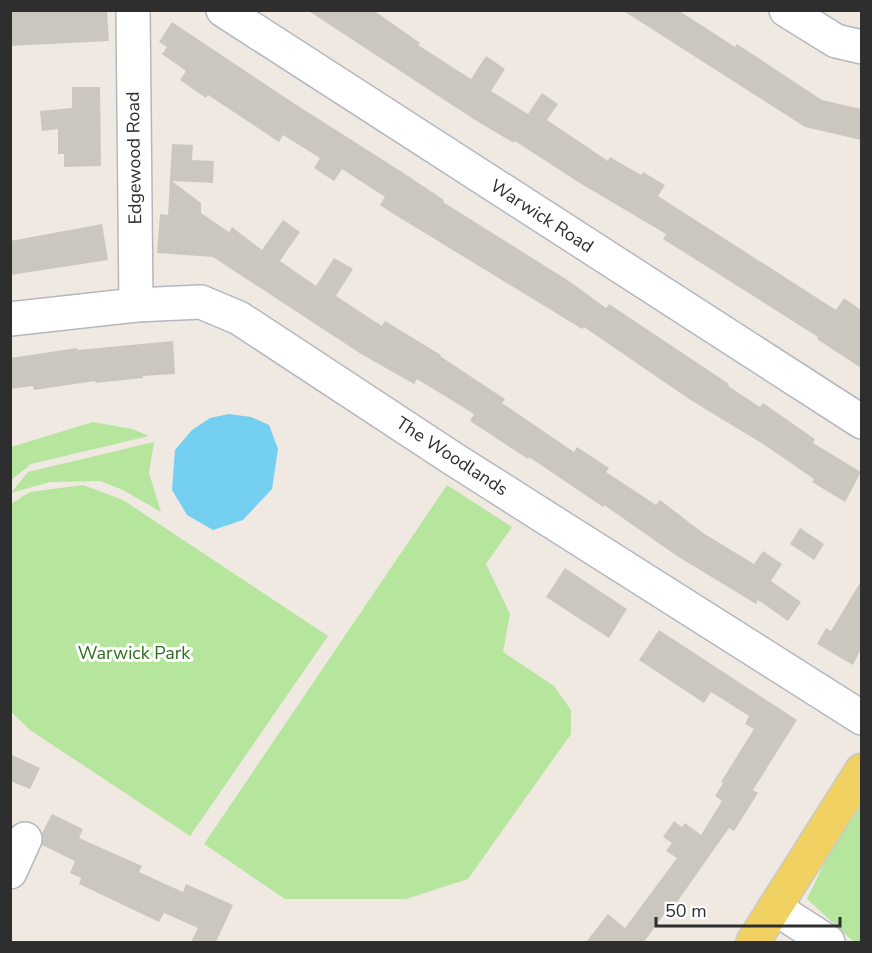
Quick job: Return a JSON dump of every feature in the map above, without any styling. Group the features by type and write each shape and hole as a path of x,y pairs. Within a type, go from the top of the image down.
{"main road":[{"path":"753,942 861,770"}],"street":[{"name":"Edgewood Road","path":"132,10 136,305"},
{"name":"Warwick Road","path":"222,10 861,422"},
{"path":"786,10 836,41 861,47"},
{"name":"The Woodlands","path":"10,319 136,305 201,303 239,318 861,718"},
{"path":"10,872 25,839"},
{"path":"775,908 828,942"}],"green space":[{"path":"93,422 132,429 149,436 31,464 11,480 11,447"},
{"path":"154,442 149,473 161,512 123,490 100,481 50,482 11,493 28,472"},
{"name":"Warwick Park","path":"83,485 123,500 328,636 190,836 30,730 11,712 11,504 30,492"},
{"path":"447,485 512,527 486,564 510,614 503,652 554,686 571,710 571,734 468,879 406,899 285,899 204,844"},
{"path":"861,806 861,942 854,942 807,899 832,847"}],"water":[{"path":"229,414 251,417 269,425 278,449 272,489 243,520 213,530 187,515 172,490 175,450 192,430 210,418"}],"building":[{"path":"107,10 109,41 10,46 10,12"},
{"path":"307,10 373,10 420,43 418,45 471,79 486,56 505,69 491,91 528,114 542,93 558,104 547,120 608,161 610,157 641,175 643,172 665,185 658,196 836,310 844,298 861,310 861,368 817,339 818,337 663,239 666,234 578,182 515,141 514,143 475,120"},
{"path":"622,10 678,10 735,47 737,44 822,100 861,109 861,140 805,127"},
{"path":"172,22 402,172 444,200 443,202 569,281 606,308 609,304 760,407 763,403 815,439 813,443 861,472 845,502 812,482 814,479 766,446 689,399 584,327 582,329 392,213 380,205 385,197 342,169 334,181 314,168 320,158 283,135 279,142 208,95 206,98 180,80 186,71 162,54 167,47 159,42"},
{"path":"72,87 100,87 101,166 64,167 64,154 58,154 58,129 42,131 40,111 72,108"},
{"path":"172,144 193,145 192,160 214,161 213,183 172,181 201,203 201,213 229,232 232,227 262,250 283,220 300,232 280,261 316,286 334,258 353,269 336,296 382,326 385,321 441,355 505,399 502,403 574,452 577,447 609,468 606,472 656,505 660,500 703,533 754,564 763,551 782,564 771,581 801,602 788,621 758,600 756,604 677,556 604,505 603,507 529,457 528,459 470,421 474,414 417,379 414,384 361,354 213,257 157,253 160,214 168,215"},
{"path":"102,224 108,260 10,275 10,241"},
{"path":"173,341 175,374 96,383 95,381 34,390 33,386 10,389 10,358 77,348 77,350"},
{"path":"800,528 824,544 814,560 790,544"},
{"path":"565,568 627,609 609,638 546,597"},
{"path":"861,581 861,649 853,665 817,644 826,628 831,631"},
{"path":"659,630 797,720 753,790 758,793 734,831 729,828 670,912 667,910 644,942 586,942 608,914 625,928 677,858 666,851 672,843 663,837 674,821 682,827 685,823 701,835 722,801 715,796 723,783 721,782 754,729 745,724 749,716 711,692 704,703 639,660"},
{"path":"10,754 40,768 30,789 10,781"},
{"path":"52,814 83,829 79,838 142,866 139,872 183,892 186,884 233,905 216,942 191,942 198,928 164,913 159,922 79,884 81,878 70,873 75,861 42,845 42,833"}]}
